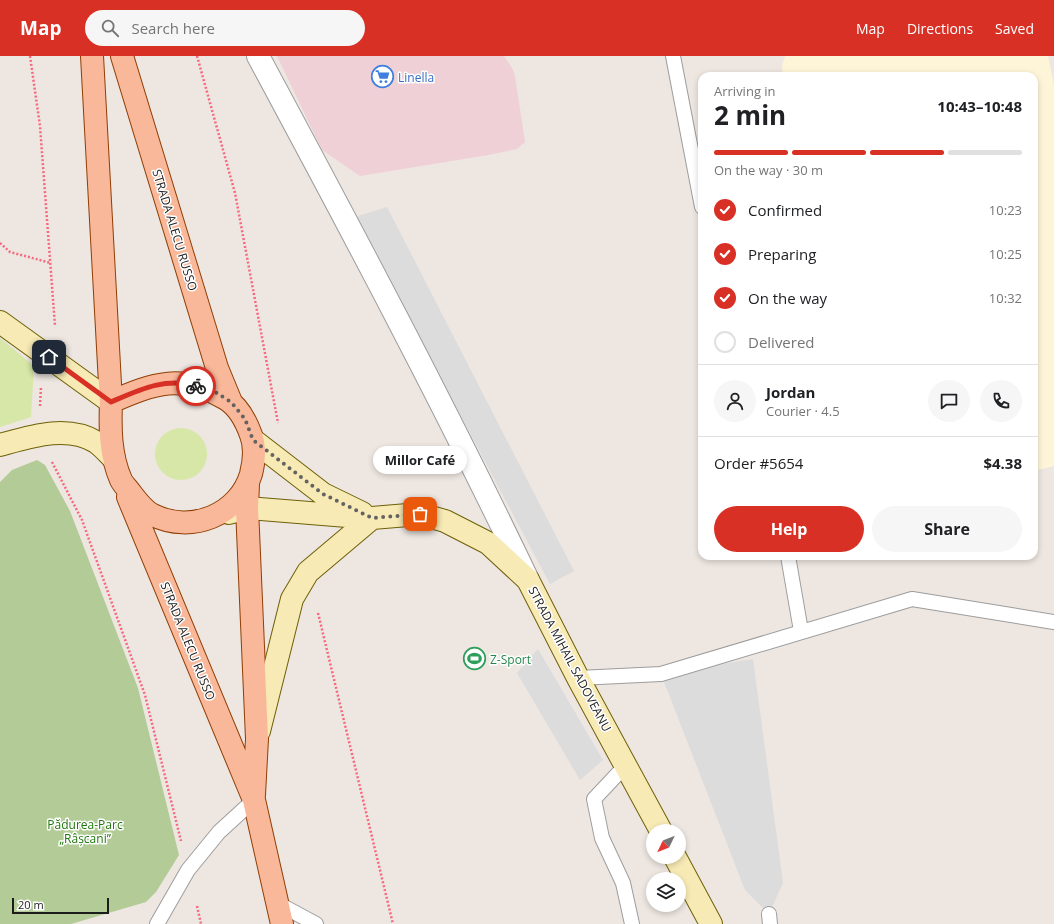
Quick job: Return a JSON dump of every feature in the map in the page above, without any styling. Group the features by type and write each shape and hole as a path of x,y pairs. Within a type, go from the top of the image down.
{"main road":[{"path":"92,56 111,402"},
{"name":"STRADA ALECU RUSSO","path":"122,56 214,360 231,402"},
{"path":"0,322 111,402"},
{"path":"111,402 141,389 165,383 188,384 212,390 231,402 245,419 253,440 254,462 248,484 235,502 218,515 196,523 174,522 152,515 136,500 121,481"},
{"name":"STRADA ALECU RUSSO","path":"111,402 110,428 114,459 121,481 254,800 279,914"},
{"path":"0,445 39,434 73,434 95,442 114,459"},
{"path":"253,440 323,494 372,518 308,572 292,599 257,739"},
{"name":"STRADA ALECU RUSSO","path":"248,484 247,508 257,739 254,800"},
{"name":"STRADA MIHAIL SADOVEANU","path":"218,515 247,508 372,518 420,514 445,521 488,543 528,580 578,678 657,824"},
{"path":"679,864 711,924"}],"street":[{"path":"258,56 336,200 466,451 528,580"}],"lane":[{"path":"673,56 698,186"},
{"path":"789,560 801,632"},
{"path":"578,678 661,674 912,599 1054,622"},
{"path":"626,765 594,798 602,838 623,883 632,924"},
{"path":"157,924 188,870 219,832 254,800"},
{"path":"279,914 316,924"}],"path":[{"path":"30,56 40,126 55,334"},
{"path":"197,56 235,193 279,425"},
{"path":"0,243 14,254 51,263"},
{"path":"40,409 42,386"},
{"path":"50,458 82,520 145,695 201,924"},
{"path":"308,572 393,924"}],"shaded area":[{"path":"277,56 504,56 512,68 515,76 525,142 517,149 488,155 360,176 322,150"},
{"path":"785,56 1048,56 1054,85 1054,466 1038,470 1038,72 783,72 782,66"},
{"path":"387,207 574,571 550,584 355,217"},
{"path":"538,649 603,760 580,780 517,673"},
{"path":"753,659 783,883 769,914 745,890 661,674"}],"green space":[{"path":"0,338 34,366 31,417 0,427"},
{"path":"181,428 191,430 199,436 205,444 207,454 205,464 199,472 191,478 181,480 171,478 163,472 157,464 155,454 157,444 163,436 171,430"},
{"name":"Pădurea-Parc „Râșcani”","path":"37,460 45,465 70,511 138,688 179,855 156,892 146,902 71,924 0,924 0,482 12,470"}],"way so far":[{"path":"196,386 212,390 231,402 245,419 253,440 323,494 372,518 420,514"}],"place":[{"name":"Linella","path":"382,77"},
{"name":"Millor Café","path":"420,514"},
{"name":"Z-Sport","path":"475,659"}],"route":[{"path":"49,357 111,402 141,389 165,383 188,384 196,386"}]}
